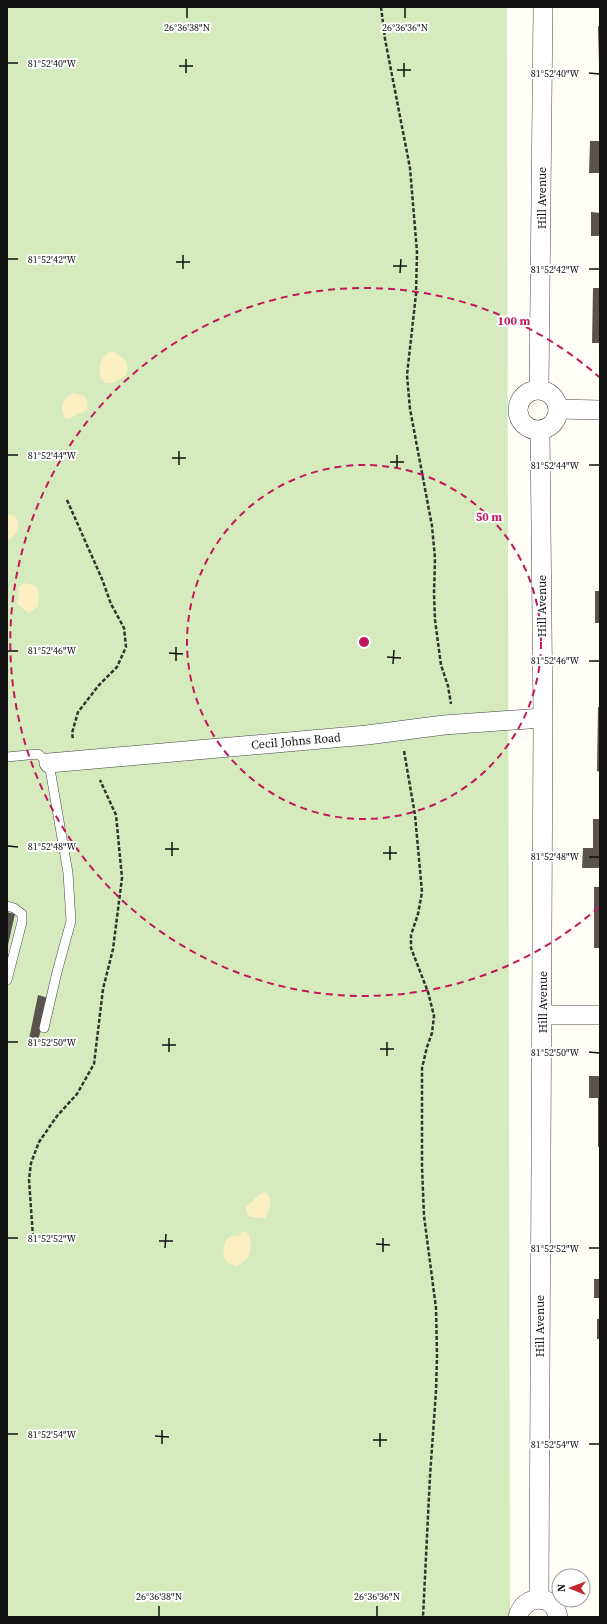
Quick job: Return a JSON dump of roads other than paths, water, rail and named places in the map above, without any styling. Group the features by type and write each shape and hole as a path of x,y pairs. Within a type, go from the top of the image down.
{"street":[{"name":"Hill Avenue","path":"539,390 543,7"},
{"path":"534,390 551,394 559,409 555,420 551,425 540,430 527,427 520,419 520,402 526,394 534,390"},
{"path":"559,409 600,410"},
{"name":"Hill Avenue","path":"539,1599 543,1015 543,718 540,430"},
{"name":"Cecil Johns Road","path":"49,763 400,731 444,725 543,718"},
{"path":"543,1015 600,1015"},
{"path":"518,1617 519,1611 524,1604 531,1600 539,1599 553,1605 558,1617"}],"lane":[{"path":"7,757 38,754 49,763 68,872 71,921 44,1028"},
{"path":"7,906 14,908 22,914 22,922 7,980"}]}
